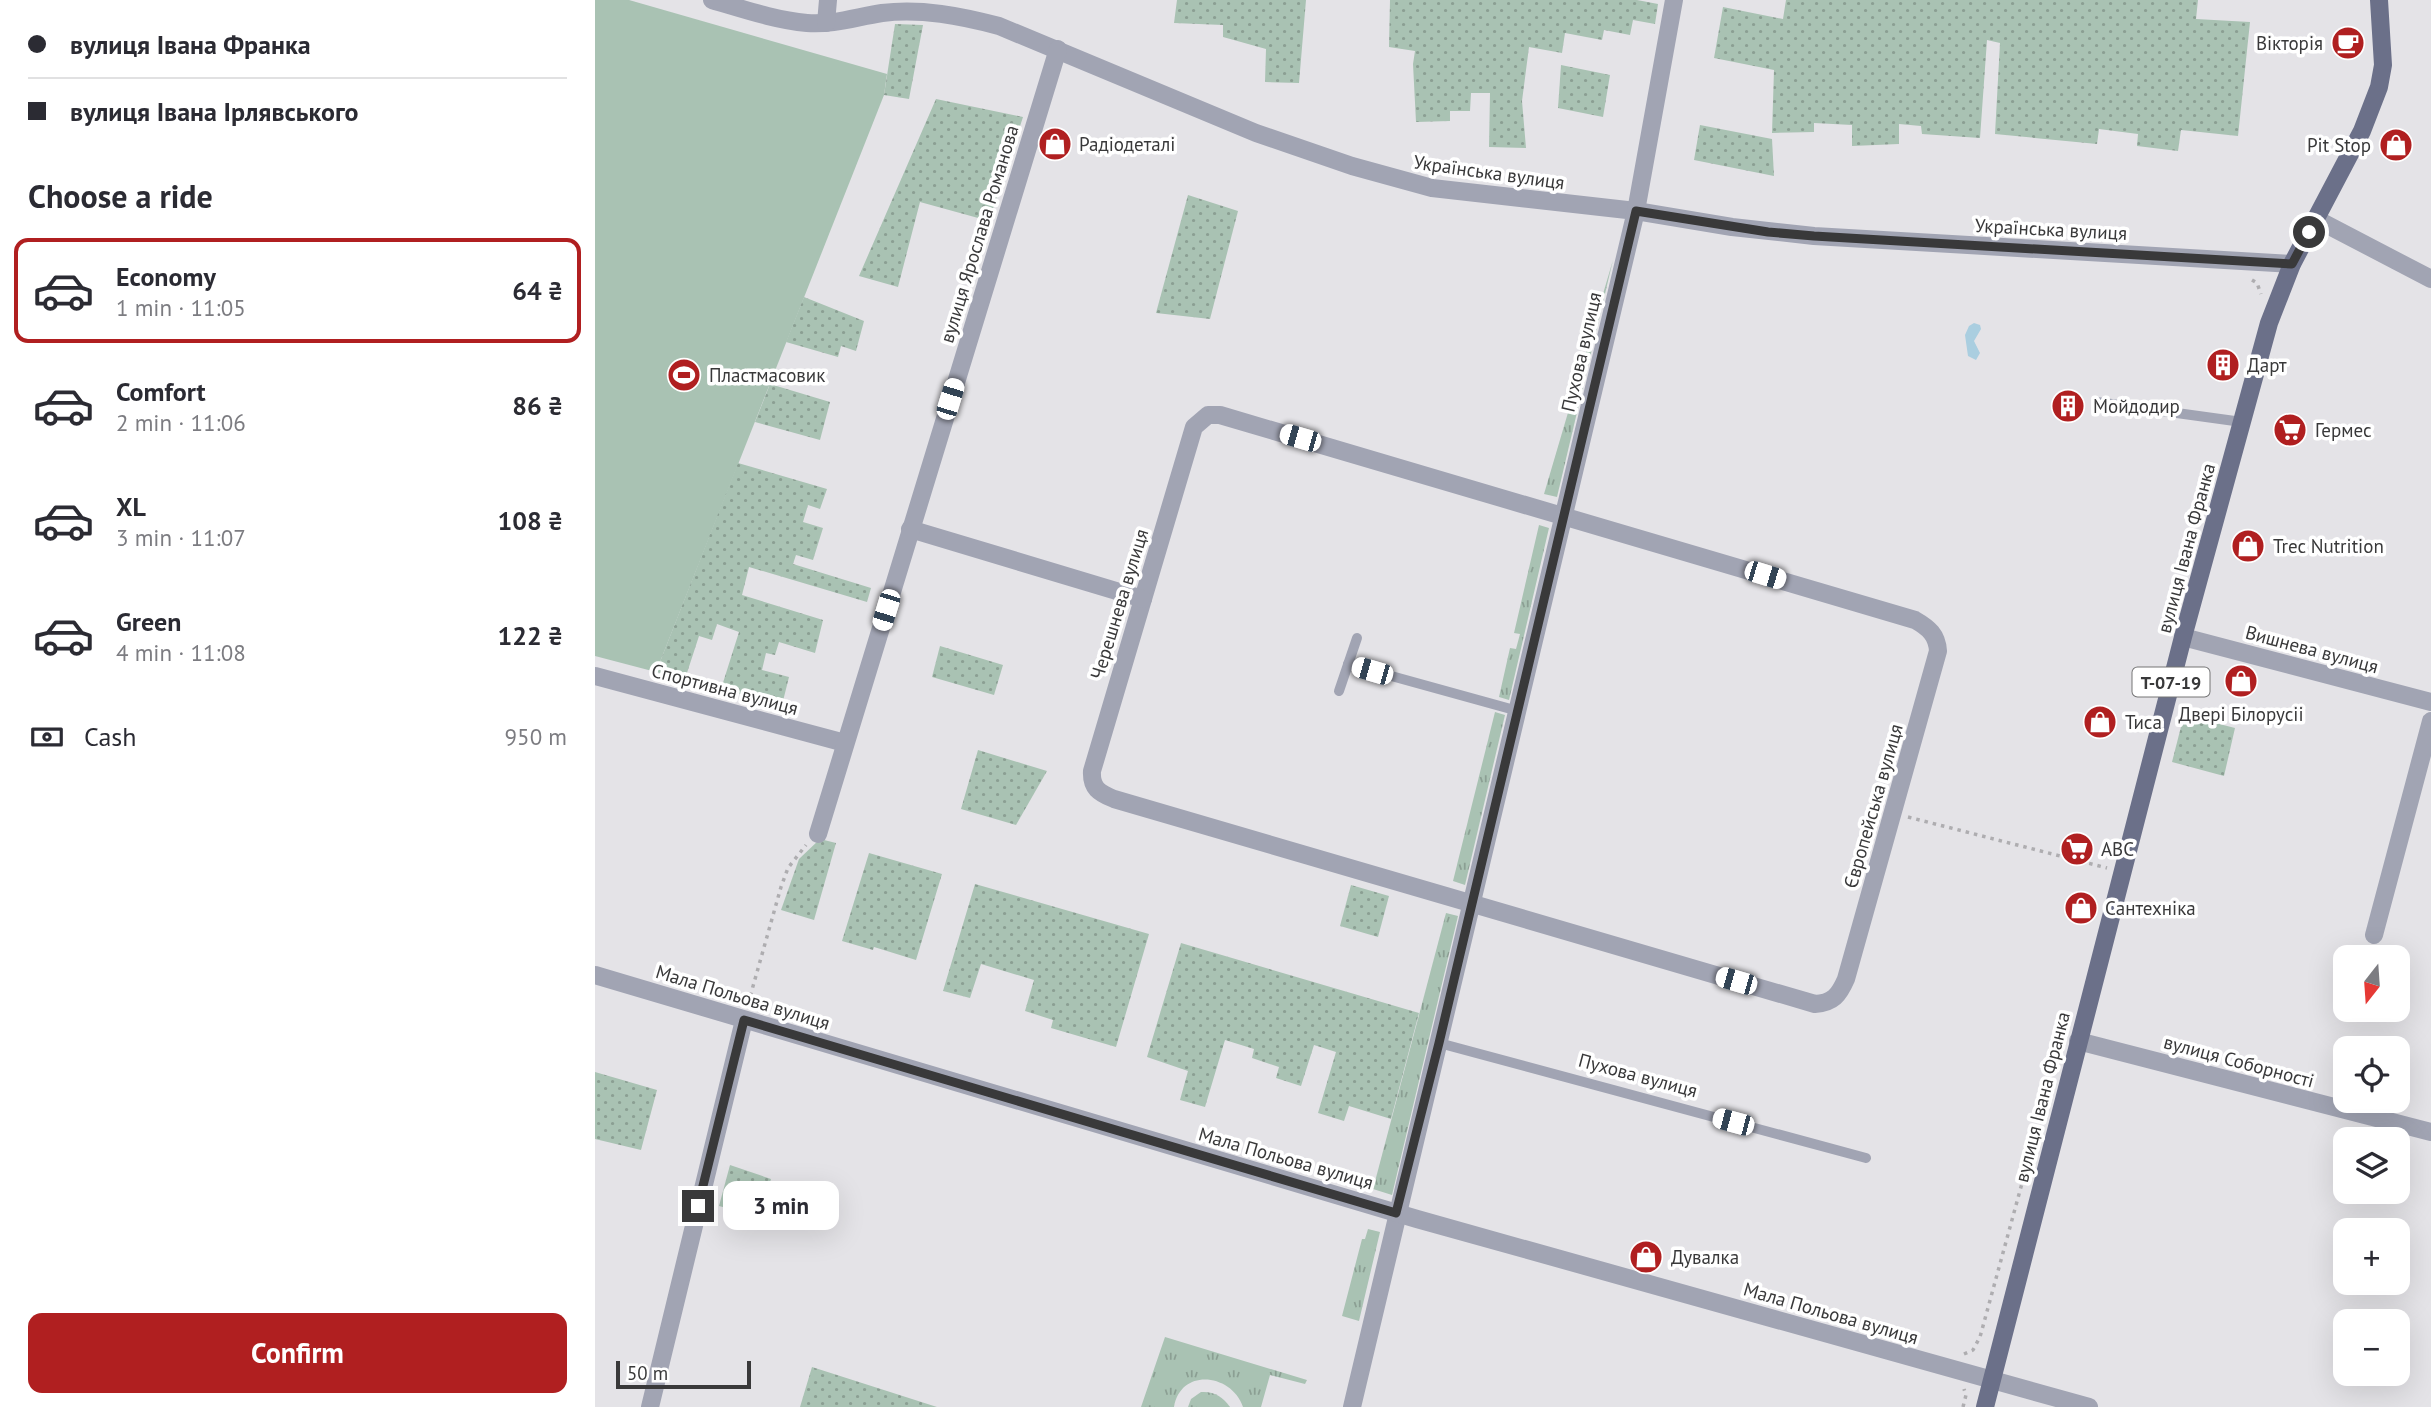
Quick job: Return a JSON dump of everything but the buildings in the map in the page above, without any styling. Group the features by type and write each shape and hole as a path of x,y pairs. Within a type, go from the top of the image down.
{"main road":[{"name":"вулиця Івана Франка","path":"1985,1407 2183,637 2269,323 2292,264 2362,131 2379,87 2383,65 2379,0"}],"street":[{"name":"Українська вулиця","path":"712,0 785,20 845,22 881,13 919,12 999,26 1256,133 1400,180 1462,193 1636,211 1768,232 1814,236 2292,264"},
{"path":"826,23 828,0"},
{"name":"Пухова вулиця","path":"1352,1407 1636,211 1674,0"},
{"name":"вулиця Ярослава Романова","path":"818,834 1058,49"},
{"path":"2316,219 2431,279"},
{"name":"Черешнева вулиця","path":"1472,904 1114,799 1095,789 1091,781 1092,771 1194,427 1207,415 1220,415 1565,515"},
{"name":"Європейська вулиця","path":"1472,904 1815,1004 1834,1000 1846,979 1938,652 1938,641 1926,626 1915,620 1565,515"},
{"path":"910,530 1143,599"},
{"name":"Вишнева вулиця","path":"2183,637 2431,702"},
{"name":"Спортивна вулиця","path":"595,676 845,743"},
{"path":"2374,935 2431,721"},
{"name":"Мала Польова вулиця","path":"595,975 1396,1213 2089,1407"},
{"path":"650,1407 744,1020"},
{"name":"вулиця Соборності","path":"2078,1041 2431,1132"}],"lane":[{"path":"2097,402 2242,422"},
{"path":"1339,691 1357,638"},
{"path":"1348,664 1518,711"},
{"name":"Пухова вулиця","path":"1439,1043 1866,1158"}],"path":[{"path":"2251,279 2260,288 2260,301"},
{"path":"2131,726 2144,730"},
{"path":"1892,813 2122,872"},
{"path":"744,1020 788,869 798,854 818,834"},
{"path":"1962,1354 1973,1350 1980,1337 2035,1136"}],"green space":[{"name":"Пластмасовик","path":"595,0 629,0 887,74 884,95 656,672 595,656"},
{"path":"1177,0 1306,0 1299,83 1265,82 1266,49 1223,37 1223,25 1174,23"},
{"path":"1390,0 1637,0 1658,4 1655,24 1633,20 1630,35 1604,30 1602,40 1565,33 1562,53 1529,47 1522,101 1526,148 1489,147 1490,93 1471,93 1470,111 1450,111 1450,121 1416,122 1413,64 1415,51 1389,47"},
{"path":"1786,0 2198,0 2196,19 2250,22 2238,136 2181,130 2178,151 2137,146 2138,134 2099,129 2097,144 1995,134 2000,43 1987,40 1980,138 1922,134 1921,126 1899,124 1899,144 1852,146 1852,125 1814,123 1814,132 1772,133 1774,70 1714,58 1723,7 1783,19"},
{"path":"895,24 923,25 909,99 884,95"},
{"path":"1561,65 1610,75 1603,117 1558,108"},
{"path":"936,99 1023,117 989,221 920,202 898,287 859,276"},
{"path":"1700,125 1772,139 1774,176 1694,160"},
{"path":"1188,195 1238,211 1210,319 1156,313"},
{"path":"1613,260 1557,497 1544,494"},
{"path":"804,297 864,321 856,351 841,346 838,357 786,342"},
{"path":"770,384 830,402 820,440 755,422"},
{"path":"738,463 827,489 820,509 808,505 803,522 823,528 813,560 796,555 793,564 871,588 867,602 749,567 742,595 823,620 815,653 779,642 775,655 766,653 762,670 789,677 782,705 721,689 739,632 717,624 712,640 699,636 685,679 656,672"},
{"path":"1539,525 1549,528 1509,700 1499,697 1510,648 1516,649 1520,634 1514,633"},
{"path":"940,646 1003,665 994,695 932,677"},
{"path":"1495,712 1505,715 1465,885 1453,881"},
{"path":"2184,715 2235,728 2224,776 2172,762"},
{"path":"978,750 1047,771 1016,825 961,809"},
{"path":"820,839 836,843 814,920 781,910 799,859"},
{"path":"869,853 942,874 916,960 874,947 873,950 842,941"},
{"path":"975,884 1149,934 1116,1047 1051,1028 1053,1020 1025,1011 1034,980 981,964 970,998 943,991"},
{"path":"1351,885 1389,896 1378,937 1340,926"},
{"path":"1446,913 1458,916 1392,1195 1373,1189"},
{"path":"1181,943 1419,1013 1391,1119 1349,1106 1344,1121 1318,1113 1336,1052 1314,1045 1301,1086 1276,1078 1279,1067 1252,1058 1254,1049 1225,1040 1205,1107 1180,1100 1188,1071 1147,1057"},
{"path":"595,1072 657,1090 641,1150 595,1139"},
{"path":"730,1165 771,1179 760,1217 719,1206"},
{"path":"1368,1229 1380,1232 1359,1321 1342,1316 1362,1239 1365,1239"},
{"path":"1165,1337 1307,1380 1305,1384 1270,1375 1261,1407 1243,1407 1229,1387 1207,1380 1186,1385 1174,1407 1141,1407"},
{"path":"812,1367 937,1407 800,1407"},
{"path":"1201,1392 1218,1395 1230,1407 1188,1407 1191,1399"}],"water":[{"path":"1974,323 1980,325 1981,329 1974,341 1980,353 1976,360 1968,356 1965,335 1969,326"}],"place":[{"name":"Вікторія","path":"2348,43"},
{"name":"Радіодеталі","path":"1055,144"},
{"name":"Pit Stop","path":"2396,145"},
{"name":"Дарт","path":"2223,365"},
{"name":"Пластмасовик","path":"684,375"},
{"name":"Мойдодир","path":"2068,406"},
{"name":"Гермес","path":"2290,430"},
{"name":"Trec Nutrition","path":"2248,546"},
{"name":"Двері Білорусіі","path":"2241,681"},
{"name":"Тиса","path":"2100,722"},
{"name":"ABC","path":"2077,849"},
{"name":"Сантехніка","path":"2081,908"},
{"name":"Дувалка","path":"1646,1257"}],"route":[{"path":"698,1206 744,1020 1396,1213 1439,1043 1636,211 1768,232 1814,236 2292,264 2309,232"}]}
